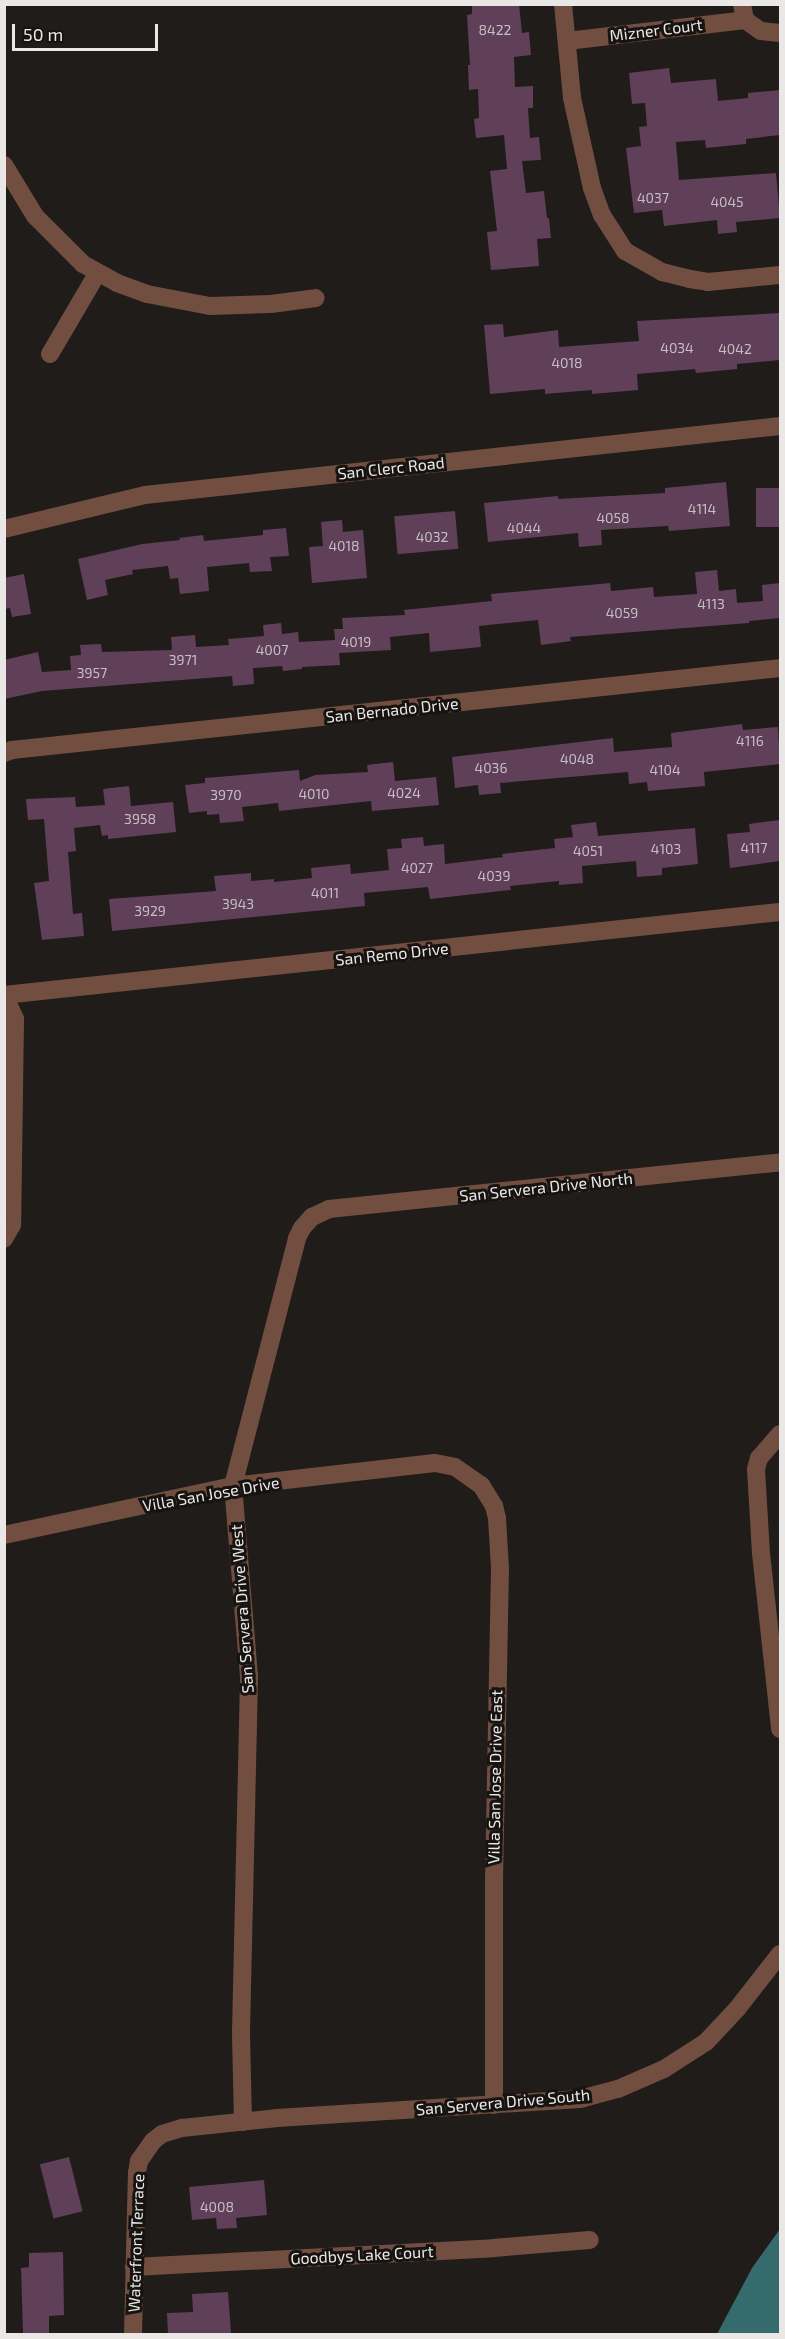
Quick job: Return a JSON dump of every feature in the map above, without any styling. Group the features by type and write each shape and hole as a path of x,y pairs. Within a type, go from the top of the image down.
{"street":[{"path":"563,4 572,98 595,200 602,216 624,251 662,272 708,282 780,275"},
{"path":"743,12 761,31 780,33"},
{"name":"Mizner Court","path":"567,41 743,12"},
{"path":"4,165 35,216 67,250 98,274 147,294 210,306 251,305 316,298"},
{"path":"50,354 98,274"},
{"name":"San Clerc Road","path":"4,529 145,495 780,426"},
{"name":"San Bernado Drive","path":"4,753 780,668"},
{"name":"San Remo Drive","path":"5,995 780,912"},
{"path":"4,1239 12,1225 15,1019 5,995"},
{"name":"San Servera Drive North","path":"312,1217 329,1209 780,1162"},
{"name":"San Servera Drive West","path":"243,2122 241,2032 249,1676 233,1486 297,1238 312,1217"},
{"path":"777,1436 759,1458 756,1469 760,1553 780,1729"},
{"name":"Villa San Jose Drive","path":"4,1535 233,1486 435,1463 455,1467"},
{"name":"Villa San Jose Drive East","path":"455,1467 481,1485 494,1506 499,1535 494,2105"},
{"name":"San Servera Drive South","path":"243,2122 580,2099 618,2089 664,2070 706,2042 737,2009 780,1954"},
{"name":"Waterfront Terrace","path":"133,2334 137,2173 140,2161 153,2141 162,2134 182,2128 243,2122"},
{"name":"Goodbys Lake Court","path":"134,2267 493,2248 590,2240"}],"water":[{"path":"780,2229 780,2334 717,2334 752,2268"}],"building":[{"path":"472,4 519,4 522,33 529,32 531,55 514,57 515,87 533,86 533,108 528,108 530,138 539,137 541,160 522,161 526,193 544,191 547,218 549,218 551,238 537,239 539,266 491,270 487,232 497,231 490,171 507,169 504,135 476,138 474,119 479,118 478,89 469,90 468,65 470,65 467,15 472,14"},
{"path":"669,68 671,83 716,79 718,101 748,98 748,93 780,90 780,135 746,139 746,144 706,148 705,140 676,142 679,180 776,173 780,218 736,222 737,232 718,234 717,220 664,226 662,210 634,213 626,148 641,146 639,127 647,126 645,103 632,104 629,73"},
{"path":"780,313 780,360 737,364 737,369 696,373 695,369 637,374 638,390 592,394 592,390 545,394 545,389 490,394 484,325 503,324 504,337 558,330 559,347 639,341 637,321"},
{"path":"726,482 730,526 669,531 668,526 601,530 602,545 579,547 578,533 488,542 484,503 558,496 558,499 665,493 665,488"},
{"path":"756,488 780,488 780,527 756,527"},
{"path":"455,511 458,549 398,554 394,516"},
{"path":"342,520 343,532 363,530 367,578 312,583 309,547 323,546 321,522"},
{"path":"286,528 289,556 270,557 272,571 250,572 249,563 207,567 209,591 180,594 178,578 170,579 168,566 132,570 133,574 105,580 108,595 87,600 78,559 142,544 180,540 179,538 203,535 204,541 263,535 263,530"},
{"path":"717,570 719,591 736,589 737,603 763,601 762,585 780,583 780,618 749,621 749,623 570,637 571,641 541,645 538,620 479,626 481,647 430,652 429,633 390,637 391,650 339,653 340,665 302,667 302,669 283,671 282,666 253,668 254,684 233,686 232,676 42,691 4,699 4,660 38,652 42,672 71,670 70,656 81,655 80,645 101,644 102,652 172,650 171,637 195,635 196,647 229,645 228,639 264,636 263,625 281,623 282,634 298,632 299,642 335,640 334,629 343,629 342,618 405,615 404,610 492,601 491,594 610,583 611,591 653,587 654,597 697,594 695,572"},
{"path":"24,574 31,614 12,617 10,608 4,609 4,578"},
{"path":"742,724 743,730 778,727 780,764 704,772 705,786 648,791 647,782 629,784 628,772 500,783 501,793 479,795 478,785 455,788 452,757 613,738 614,752 672,747 671,733"},
{"path":"393,762 395,781 436,777 439,805 372,811 371,801 279,811 278,803 242,807 244,821 220,823 219,814 207,815 207,811 189,813 185,785 205,783 205,778 299,770 300,781 315,775 368,772 367,765"},
{"path":"129,786 131,806 173,802 176,832 108,839 108,835 102,836 100,825 74,828 76,851 68,852 73,914 82,913 84,936 42,940 34,883 49,881 44,819 28,820 26,799 75,797 76,807 105,805 103,789"},
{"path":"780,820 780,861 730,868 727,834 750,832 749,824"},
{"path":"596,822 598,836 695,828 698,864 662,868 662,875 637,877 636,861 582,866 583,883 559,885 559,881 510,886 511,890 430,899 428,887 364,893 365,906 112,931 109,899 216,891 214,876 251,873 251,881 274,879 274,882 312,878 311,868 350,864 351,874 389,870 387,849 402,848 401,839 423,837 424,846 444,844 445,864 503,857 502,854 555,848 554,839 573,837 571,825"},
{"path":"69,2157 83,2211 53,2219 40,2164"},
{"path":"264,2180 267,2215 236,2218 237,2228 217,2229 216,2218 192,2220 189,2187"},
{"path":"63,2252 64,2315 49,2316 49,2334 23,2334 21,2268 29,2267 29,2253"},
{"path":"228,2292 231,2333 168,2334 167,2313 193,2312 192,2294"}]}
